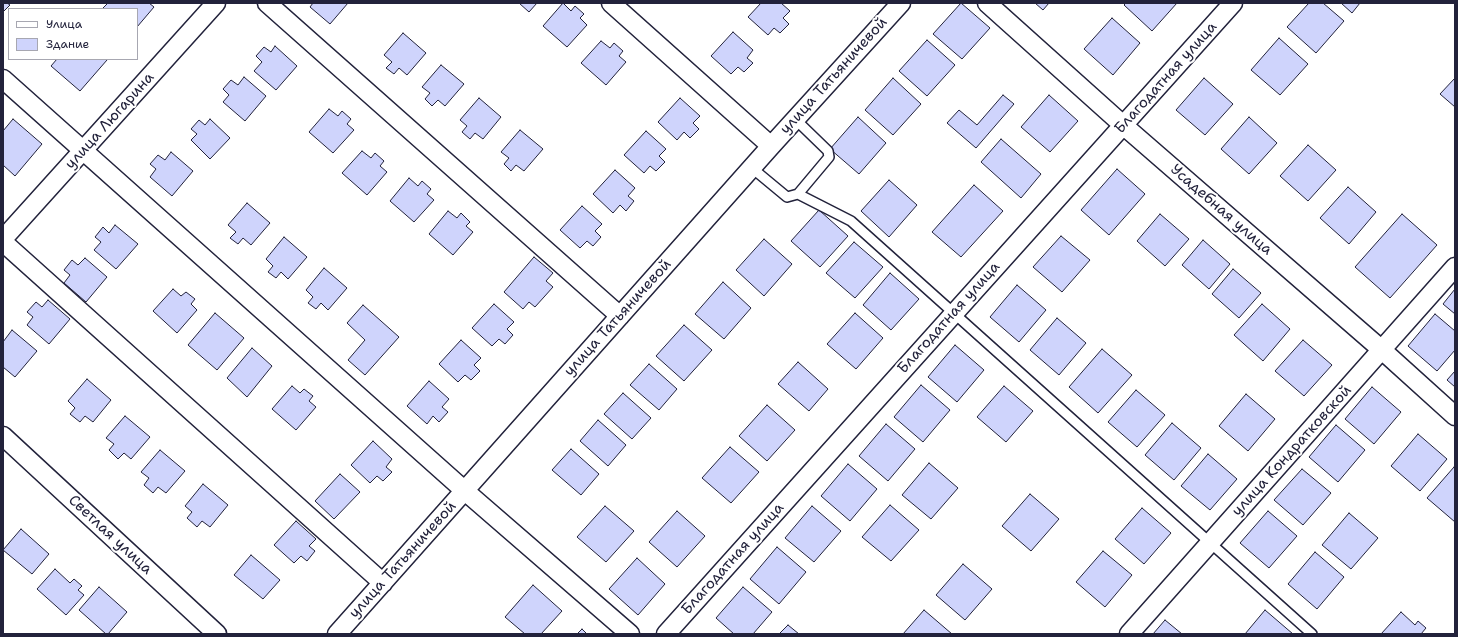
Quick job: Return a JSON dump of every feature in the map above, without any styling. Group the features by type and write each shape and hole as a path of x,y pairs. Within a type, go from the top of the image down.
{"street":[{"name":"улица Люгарина","path":"3,240 216,3"},
{"path":"267,3 620,316"},
{"path":"611,3 771,146"},
{"name":"улица Татьяничевой","path":"337,634 771,146 901,3"},
{"name":"Усадебная улица","path":"987,3 1123,125 1382,350 1455,416"},
{"name":"Благодатная улица","path":"666,634 1233,3"},
{"path":"3,79 465,491 630,634"},
{"path":"3,240 383,583"},
{"name":"улица Кондратковской","path":"1129,634 1455,267"},
{"name":"Светлая улица","path":"3,436 217,634"}],"lane":[{"path":"752,168 787,197 798,194 829,158 828,151 795,120"},
{"path":"798,194 851,221 1312,634"}],"building":[{"path":"3,3 10,5 3,12"},
{"path":"108,3 149,3 154,7 138,26 138,8 103,8"},
{"path":"313,3 348,3 330,24 310,7"},
{"path":"519,3 537,3 529,12"},
{"path":"563,3 571,11 575,6 584,14 580,18 587,25 567,47 543,26"},
{"path":"761,3 781,3 790,11 783,18 789,24 780,33 774,28 768,35 748,17"},
{"path":"961,3 990,28 962,59 933,34"},
{"path":"1035,3 1049,3 1043,10"},
{"path":"1126,3 1177,3 1152,31 1124,5"},
{"path":"1309,3 1323,3 1344,21 1316,53 1287,27"},
{"path":"1341,3 1360,3 1352,13"},
{"path":"1112,18 1140,43 1113,75 1084,49"},
{"path":"733,32 753,50 747,58 753,63 744,72 738,67 731,74 711,56"},
{"path":"403,33 426,53 407,75 399,68 394,74 386,68 392,62 384,55"},
{"path":"1279,38 1308,64 1280,95 1251,70"},
{"path":"927,40 955,65 927,96 899,71"},
{"path":"601,41 610,48 614,43 623,51 619,56 626,62 606,85 581,63"},
{"path":"275,46 297,66 276,90 254,71 262,62 256,56 264,47 271,52"},
{"path":"56,60 107,60 80,91 51,66"},
{"path":"441,65 464,84 445,106 438,100 432,106 425,99 430,93 422,87"},
{"path":"244,77 266,96 245,121 223,102 229,95 223,89 231,80 238,85"},
{"path":"893,78 921,104 893,135 865,110"},
{"path":"1204,78 1233,104 1205,135 1176,110"},
{"path":"1455,78 1455,107 1440,94"},
{"path":"1003,95 1014,104 976,148 947,123 959,110 977,125"},
{"path":"1049,95 1078,121 1050,152 1021,127"},
{"path":"479,98 501,117 483,139 475,133 470,139 462,132 467,126 460,120"},
{"path":"680,98 700,116 693,123 699,129 690,138 684,132 677,140 658,122"},
{"path":"329,109 338,116 342,111 351,119 347,124 354,130 333,153 309,132"},
{"path":"858,117 886,143 859,174 830,149"},
{"path":"1249,117 1277,143 1249,174 1221,149"},
{"path":"13,119 42,144 15,176 3,165 3,131"},
{"path":"210,119 230,138 210,159 191,140 197,134 191,129 199,120 205,125"},
{"path":"520,130 543,149 524,171 516,165 511,171 504,164 509,158 501,152"},
{"path":"646,131 666,149 659,156 665,162 656,171 650,166 644,173 624,155"},
{"path":"1001,139 1041,174 1021,198 981,162"},
{"path":"1308,145 1336,170 1308,201 1280,176"},
{"path":"362,151 371,158 375,153 384,161 380,166 387,172 367,195 342,173"},
{"path":"171,152 193,171 172,196 150,177 156,169 150,164 158,155 165,160"},
{"path":"1117,169 1145,194 1109,235 1081,210"},
{"path":"615,170 635,188 628,196 634,201 626,211 620,205 613,213 593,194"},
{"path":"409,178 418,186 422,181 431,189 427,194 434,200 414,222 390,201"},
{"path":"889,180 917,205 889,237 861,211"},
{"path":"974,185 1003,211 961,257 932,232"},
{"path":"1348,187 1376,212 1349,244 1320,218"},
{"path":"247,203 270,223 251,245 243,238 238,244 230,238 236,232 228,225"},
{"path":"582,206 602,224 595,231 601,237 593,246 587,241 580,248 560,230"},
{"path":"819,210 848,236 820,267 791,241"},
{"path":"448,211 457,218 461,213 470,222 466,226 473,232 453,255 429,234"},
{"path":"1160,214 1189,239 1165,266 1137,241"},
{"path":"1402,214 1437,245 1390,298 1355,267"},
{"path":"115,225 138,244 116,269 94,250 101,242 95,237 103,227 109,233"},
{"path":"1061,236 1090,260 1062,292 1033,267"},
{"path":"284,237 307,257 288,279 281,272 276,278 268,272 273,266 266,259"},
{"path":"764,239 792,264 764,296 736,270"},
{"path":"1203,240 1230,264 1209,289 1182,265"},
{"path":"854,242 883,267 855,298 826,273"},
{"path":"534,257 553,273 546,281 553,287 535,307 529,302 523,309 504,292"},
{"path":"85,258 107,277 86,302 64,283 70,275 64,270 72,260 78,265"},
{"path":"324,268 347,288 328,310 321,303 316,309 308,303 313,297 306,290"},
{"path":"1233,269 1261,293 1239,318 1212,294"},
{"path":"890,273 919,299 891,330 863,305"},
{"path":"723,282 751,308 724,339 695,314"},
{"path":"1017,285 1046,310 1019,342 990,317"},
{"path":"173,289 181,296 186,292 195,299 191,304 197,310 177,333 153,311"},
{"path":"1455,289 1455,314 1443,304"},
{"path":"48,300 70,319 49,344 27,325 33,317 27,312 36,302 42,307"},
{"path":"494,304 514,322 507,329 513,335 505,344 499,339 492,346 472,328"},
{"path":"1262,304 1290,329 1263,361 1234,335"},
{"path":"363,305 399,337 365,375 348,360 365,340 347,323"},
{"path":"215,313 244,338 217,370 188,345"},
{"path":"855,313 883,338 856,369 827,344"},
{"path":"1435,314 1455,331 1455,350 1437,371 1408,346"},
{"path":"1057,318 1086,343 1059,375 1030,350"},
{"path":"684,325 712,350 684,381 656,356"},
{"path":"12,330 37,351 15,377 3,367 3,342"},
{"path":"461,340 481,358 474,365 480,371 471,380 465,375 458,382 439,364"},
{"path":"1303,340 1332,365 1304,396 1275,371"},
{"path":"955,345 984,370 957,402 928,377"},
{"path":"252,348 272,366 247,397 227,378"},
{"path":"1102,349 1132,375 1098,413 1069,387"},
{"path":"798,362 828,389 809,411 778,384"},
{"path":"649,364 677,389 659,410 630,385"},
{"path":"1455,371 1455,387 1447,380"},
{"path":"87,379 111,400 93,422 85,416 80,422 70,414 75,408 68,401"},
{"path":"429,381 449,399 442,407 448,412 439,422 433,416 427,424 407,406"},
{"path":"921,385 950,410 923,442 894,417"},
{"path":"292,386 300,393 304,389 313,396 309,401 316,407 296,430 272,409"},
{"path":"1004,386 1033,411 1006,442 977,417"},
{"path":"1372,387 1401,412 1374,444 1345,419"},
{"path":"1136,390 1165,415 1137,447 1108,422"},
{"path":"623,393 651,418 632,439 604,414"},
{"path":"1246,394 1275,419 1248,451 1219,426"},
{"path":"767,405 795,430 767,461 739,436"},
{"path":"125,416 150,437 131,459 124,453 118,459 109,450 114,444 106,438"},
{"path":"598,420 626,445 608,466 580,441"},
{"path":"1172,423 1201,448 1174,480 1145,455"},
{"path":"886,424 915,449 888,481 859,456"},
{"path":"1336,425 1365,450 1338,482 1309,457"},
{"path":"1418,434 1447,459 1420,491 1391,466"},
{"path":"373,441 392,459 386,467 392,472 383,481 377,476 370,483 351,465"},
{"path":"730,447 759,472 731,503 702,478"},
{"path":"571,449 599,474 581,495 552,470"},
{"path":"160,450 185,471 166,493 158,487 153,493 144,485 149,478 141,472"},
{"path":"1208,454 1237,479 1210,510 1181,486"},
{"path":"929,463 958,488 931,519 902,495"},
{"path":"848,464 877,489 850,521 821,496"},
{"path":"1455,467 1455,522 1427,498"},
{"path":"1302,469 1331,493 1303,525 1274,500"},
{"path":"340,474 360,492 334,519 315,501"},
{"path":"203,484 228,505 210,527 202,521 197,527 187,518 192,512 185,506"},
{"path":"1030,494 1059,519 1031,551 1002,526"},
{"path":"890,505 919,530 891,561 862,537"},
{"path":"605,506 634,531 606,562 577,537"},
{"path":"812,506 841,531 814,562 785,538"},
{"path":"1142,508 1171,533 1144,564 1115,539"},
{"path":"677,511 705,536 677,567 649,542"},
{"path":"1268,511 1297,536 1269,568 1240,543"},
{"path":"1349,513 1378,538 1351,569 1322,545"},
{"path":"296,521 316,539 309,546 315,551 307,561 301,556 294,563 274,545"},
{"path":"21,529 49,554 32,574 3,550"},
{"path":"777,547 806,572 779,604 750,579"},
{"path":"1103,551 1132,575 1105,607 1076,582"},
{"path":"1315,552 1344,577 1317,609 1288,584"},
{"path":"251,555 280,580 263,599 234,575"},
{"path":"637,558 665,584 638,615 609,589"},
{"path":"963,564 992,589 965,620 936,595"},
{"path":"55,569 70,583 74,579 82,586 78,590 84,595 66,615 37,589"},
{"path":"533,585 562,611 541,634 525,634 505,617"},
{"path":"99,587 127,612 108,634 106,634 79,610"},
{"path":"743,587 772,612 753,634 734,634 716,618"},
{"path":"924,610 952,634 903,634"},
{"path":"1265,610 1293,634 1245,634"},
{"path":"1401,612 1415,625 1418,621 1426,628 1421,634 1381,634"},
{"path":"1165,620 1182,634 1153,634"},
{"path":"788,625 799,634 779,634"},
{"path":"582,629 587,634 577,634"}]}
